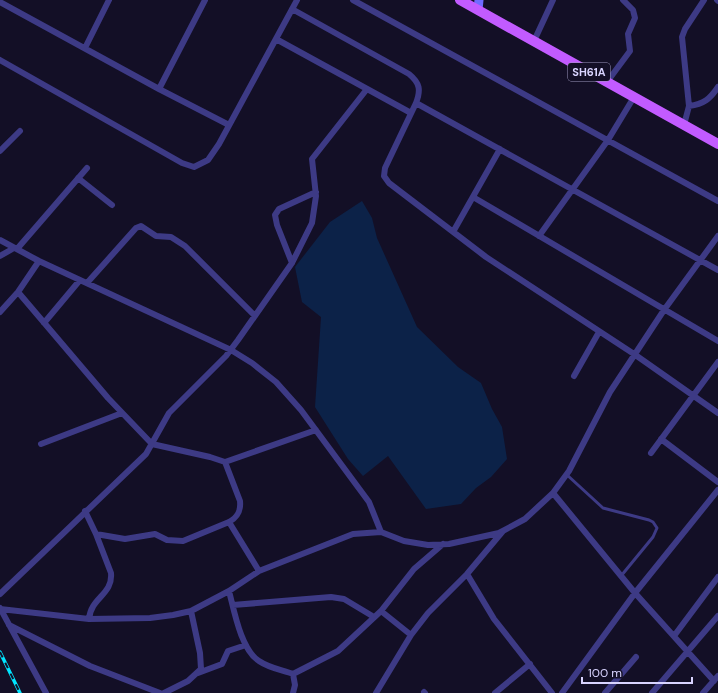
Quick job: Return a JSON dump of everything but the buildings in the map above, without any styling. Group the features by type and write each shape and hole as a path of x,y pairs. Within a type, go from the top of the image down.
{"main road":[{"name":"SH61A","path":"460,0 478,5 534,41 718,144"}],"street":[{"path":"85,48 109,0"},
{"path":"159,89 205,0"},
{"path":"0,60 182,163 194,167 208,160 230,125 297,0"},
{"path":"353,0 718,201"},
{"path":"534,41 553,0"},
{"path":"607,82 630,51 627,37 635,18 633,10 623,0"},
{"path":"684,125 689,106 682,37 685,29 704,0"},
{"path":"1,1 159,89 230,125"},
{"path":"292,9 409,74 420,88 420,93 416,103 385,168 384,176 389,183 486,257 634,354 718,413"},
{"path":"276,38 411,113"},
{"path":"689,106 706,102 718,87"},
{"path":"0,594 142,458 152,444 169,413 231,350 292,263 312,223 316,204 316,192 312,159 367,89"},
{"path":"539,236 572,188 608,140 634,97"},
{"path":"416,103 701,259 718,270"},
{"path":"0,151 20,131"},
{"path":"453,232 500,149"},
{"path":"0,256 16,248 87,168"},
{"path":"78,178 112,205"},
{"path":"292,263 277,225 276,213 279,209 316,192"},
{"path":"473,197 718,341"},
{"path":"87,283 136,228 141,226 156,236 171,237 185,246 255,316"},
{"path":"0,609 89,619 150,618 191,611 229,591 259,571 353,534 381,532 415,544 443,544 503,531 525,519 554,493 566,474 610,392 634,354 718,236"},
{"path":"0,240 39,261 231,350 252,363 276,382 316,430 369,502 381,532"},
{"path":"0,312 18,292 39,261"},
{"path":"44,323 80,280"},
{"path":"18,292 108,398 152,444 210,457 225,462 316,430"},
{"path":"574,376 599,332"},
{"path":"651,453 692,395 718,362"},
{"path":"41,444 122,413"},
{"path":"660,439 718,482"},
{"path":"96,534 125,539 155,534 167,540 183,541 229,522 236,518 241,508 240,501 225,462"},
{"path":"562,693 634,593 718,490"},
{"path":"554,493 634,593 688,651 716,678 703,693"},
{"path":"85,512 96,534 111,573 111,584 92,605 89,619"},
{"path":"229,522 259,571"},
{"path":"376,693 411,635 428,613 467,574 503,531"},
{"path":"229,591 246,645 250,653 266,666 294,674 338,651 381,611 414,570 443,544"},
{"path":"467,574 494,619 552,693"},
{"path":"674,636 718,577"},
{"path":"233,605 331,597 344,598 374,617"},
{"path":"0,609 46,693"},
{"path":"191,611 202,665 198,673"},
{"path":"381,611 411,635"},
{"path":"652,693 718,616"},
{"path":"9,625 90,666 144,690 160,693"},
{"path":"164,693 188,681 198,673 222,664 228,651 246,645"},
{"path":"605,693 636,657"},
{"path":"495,693 530,664"},
{"path":"293,693 295,685 294,674"}],"lane":[{"path":"566,474 603,508 649,520 657,528 653,537 621,576"}],"water":[{"path":"362,201 372,218 377,238 417,327 458,367 481,383 492,409 502,427 507,459 491,477 476,488 461,504 426,509 388,456 363,476 348,459 315,407 321,317 302,302 295,267 330,222"}],"railway":[{"path":"0,652 20,693"}]}
